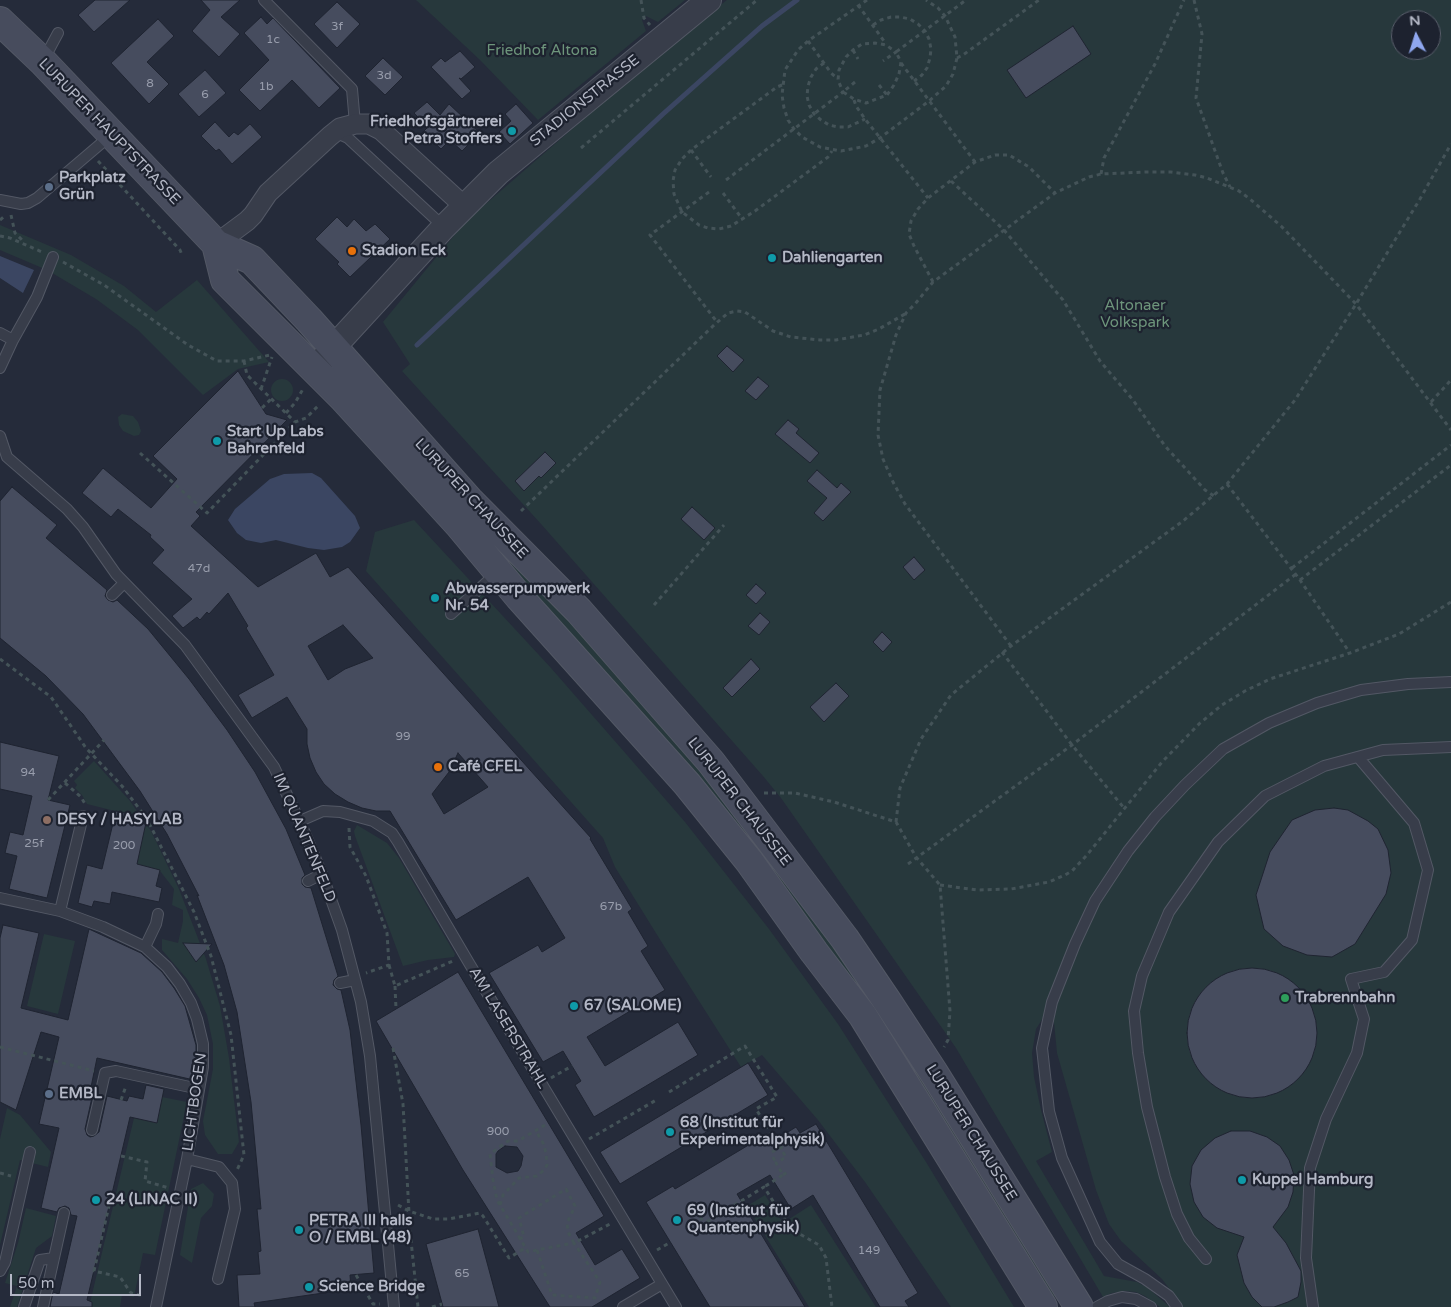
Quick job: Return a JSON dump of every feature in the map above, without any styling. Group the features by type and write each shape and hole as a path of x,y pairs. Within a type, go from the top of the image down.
{"main road":[{"name":"LURUPER HAUPTSTRASSE","path":"0,21 43,62 216,244 252,260 333,347"},
{"name":"LURUPER HAUPTSTRASSE","path":"216,244 225,280 308,378"},
{"name":"LURUPER CHAUSSEE","path":"333,347 469,500 580,611 716,769 845,939 887,1001 1079,1307"},
{"name":"LURUPER CHAUSSEE","path":"308,378 343,398 459,525 519,597 687,784 749,861 814,952 863,1016 1043,1307"}],"street":[{"name":"STADIONSTRASSE","path":"308,378 333,347 464,206 498,174 709,0"},
{"path":"216,244 253,215 268,193 330,136 340,128 356,124 369,124 381,130 464,206"}],"lane":[{"path":"264,0 352,89 356,124"},
{"path":"43,62 58,33"},
{"path":"0,200 21,204 28,203 37,198 112,134"},
{"path":"330,136 339,134 348,138 444,227"},
{"path":"0,368 37,297 53,257"},
{"path":"0,334 13,340"},
{"name":"IM QUANTENFELD","path":"0,436 4,460 67,509 83,526 102,556 124,583 185,644 274,767 300,821 342,930 355,977 370,1056 394,1306"},
{"path":"451,614 498,572"},
{"path":"112,595 124,583"},
{"path":"1177,1307 1169,1296 1145,1279 1118,1264 1100,1242 1062,1158 1049,1112 1042,1048 1052,1002 1075,944 1095,901 1128,851 1185,784 1224,749 1269,723 1317,703 1361,690 1408,684 1451,682"},
{"path":"1206,1259 1189,1238 1165,1177 1147,1107 1138,1053 1134,1011 1142,976 1168,912 1218,842 1265,796 1324,766 1383,750 1451,747"},
{"path":"1313,1307 1306,1258 1310,1168 1326,1119 1356,1053 1364,1018 1351,979 1384,972 1412,940 1428,870 1414,823 1358,757"},
{"name":"AM LASERSTRAHL","path":"300,821 323,811 340,812 373,820 392,833 676,1307"},
{"path":"60,911 83,816"},
{"path":"308,881 322,874"},
{"name":"LICHTBOGEN","path":"0,898 60,911 103,927 145,947 167,967 191,1002 203,1044 203,1067 187,1160 156,1307"},
{"path":"145,947 156,924 158,914"},
{"path":"340,983 355,977"},
{"path":"92,1130 105,1073 116,1071 199,1089"},
{"path":"0,1271 5,1262 30,1152"},
{"path":"187,1160 219,1167 232,1183 235,1209 218,1279"},
{"path":"43,1307 64,1213"},
{"path":"24,1307 40,1260 54,1258"},
{"path":"623,1307 662,1284"},
{"path":"1097,1307 1122,1297 1136,1299 1151,1307"}],"path":[{"path":"641,0 644,18 654,29"},
{"path":"581,148 757,0"},
{"path":"867,0 798,50 790,61 782,85 784,108 794,129 810,143 832,151 854,150 866,146 880,138 939,94 946,86 953,74 957,58 955,37 945,16 938,8 926,0"},
{"path":"883,62 966,0"},
{"path":"957,58 1039,0"},
{"path":"1101,174 1104,158 1155,64 1184,0"},
{"path":"1194,0 1202,34 1196,98 1223,173 1230,187"},
{"path":"858,5 886,45 896,52 914,81 975,162"},
{"path":"873,25 891,17 900,17 910,19 925,31 931,49 930,58 922,76 914,81"},
{"path":"808,41 838,80 843,92 854,99 866,103 887,95 897,79 901,62"},
{"path":"838,80 839,70 846,57 853,50 862,44 875,43 886,45"},
{"path":"853,50 858,59"},
{"path":"824,63 816,69 808,86 807,96 814,114 829,125 838,127 848,127 865,119"},
{"path":"726,180 855,82"},
{"path":"782,85 691,150 682,159 673,181 674,194 682,212 694,222 708,228 719,229 731,226 743,220 828,157 832,151"},
{"path":"879,85 887,95"},
{"path":"854,99 856,106 865,119 928,198"},
{"path":"943,1050 948,1040 950,1012 940,885 916,857 896,822 900,788 920,739 951,695 1002,652 1175,527 1227,484 1294,400 1356,304 1451,144"},
{"path":"691,150 711,177"},
{"path":"90,152 180,250 182,255"},
{"path":"933,282 914,246 910,234 911,221 918,209 928,198 975,162 995,155 1009,155 1029,167 1055,193"},
{"path":"521,512 728,312 745,312 762,325 783,335 820,340 836,340 864,335 880,329 906,313 916,304 933,282 1055,193 1089,177 1101,174 1183,173 1207,178 1230,187 1250,199 1280,226 1356,304 1451,430"},
{"path":"951,181 1004,230 1063,300 1100,361 1133,400 1165,446 1205,490 1214,496"},
{"path":"709,192 650,235 717,322"},
{"path":"723,193 743,220"},
{"path":"13,203 11,218 15,233 26,245"},
{"path":"0,236 53,257 104,285 188,345 217,360 244,361 273,354 261,389"},
{"path":"906,313 896,335 880,390 878,435 883,460 905,504 1011,646"},
{"path":"244,361 247,375 294,422"},
{"path":"286,413 295,404 308,378"},
{"path":"1431,402 1451,380"},
{"path":"262,408 271,398"},
{"path":"140,453 207,513 294,422 306,418 320,404"},
{"path":"1292,568 1451,445"},
{"path":"1300,580 1451,466"},
{"path":"1227,484 1292,568 1350,653"},
{"path":"654,605 724,525"},
{"path":"908,864 1072,745 1296,574"},
{"path":"940,885 977,890 994,890 1040,884 1057,879 1072,871 1162,762 1200,723 1222,705 1270,679 1350,653 1398,634 1451,602"},
{"path":"1002,652 1072,745 1124,808"},
{"path":"48,800 104,740"},
{"path":"65,783 81,797"},
{"path":"764,793 796,793 834,802 896,822"},
{"path":"352,815 349,830 350,847 366,876 386,933 389,965 395,986 396,1009"},
{"path":"395,986 465,956"},
{"path":"355,977 389,965"},
{"path":"669,1092 745,1046 777,1097 756,1109 786,1157 776,1163"},
{"path":"0,1047 105,1073"},
{"path":"393,1048 403,1104 409,1211 418,1307"},
{"path":"542,1084 572,1066"},
{"path":"121,1100 128,1078"},
{"path":"579,1146 658,1099"},
{"path":"545,1125 518,1142 508,1141 490,1154 497,1200 519,1239 528,1252 574,1243 604,1228"},
{"path":"500,1205 503,1195 519,1178 536,1176 547,1165 543,1143 536,1130"},
{"path":"783,1175 773,1155 784,1146"},
{"path":"121,1156 148,1162 145,1181 172,1188"},
{"path":"696,1210 702,1225 790,1171"},
{"path":"764,1187 791,1228 819,1245 826,1258 832,1307"},
{"path":"519,1239 524,1237 519,1218 566,1189 575,1206 567,1222 568,1232 600,1282 595,1298 552,1295 537,1250"},
{"path":"111,1197 94,1271 120,1277 131,1293"},
{"path":"384,1197 409,1211 433,1219 449,1219 480,1213 484,1216 509,1258 525,1248"},
{"path":"356,1275 373,1304 394,1306"},
{"path":"432,1307 442,1304"}],"green space":[{"name":"Friedhof Altona","path":"416,0 685,0 658,22 646,16 642,20 646,31 538,120 480,60"},
{"name":"Altonaer Volkspark","path":"727,0 1451,0 1451,1307 1183,1307 1162,1279 1121,1241 1109,1224 1096,1190 1057,1053 1054,1022 1052,1017 1047,1016 1043,1018 1036,1029 1032,1053 1034,1077 1052,1152 1036,1161 1104,1276 1137,1282 1148,1288 1170,1307 1160,1307 1136,1292 1125,1291 1103,1297 956,1048 781,798 541,524 402,371 410,364 383,322 466,221 669,45"},
{"path":"0,225 71,255 124,286 156,312 197,280 269,362 238,369 203,395 138,330 96,299 47,270 0,250"},
{"path":"282,379 292,386 293,390 286,400 282,401 272,394 271,390 278,380"},
{"path":"364,397 563,608 715,784 879,1005 1059,1294 1049,1299 900,1056"},
{"path":"122,414 133,416 138,422 141,431 139,435 134,436 123,431 119,425 118,417"},
{"path":"414,520 551,668 627,755 685,822 769,929 838,1024 926,1162 1014,1307 951,1307 865,1182 818,1120 762,1055 741,1067 615,867 603,838 366,571 375,532"},
{"path":"94,761 130,801 151,831 179,889 206,959 220,1006 229,1058 239,1142 232,1154 218,1154 205,1135 203,1121 213,1069 213,1044 207,1015 187,979 162,950 162,939 178,943 183,921 183,910 172,905 174,889 160,871 137,864 131,815 87,804 75,788 77,785 74,781"},
{"path":"357,825 387,843 399,858 455,954 454,957 428,960 403,966 355,836 354,831"},
{"path":"44,934 75,941 58,1014 27,1006"},
{"path":"162,1097 187,1102 155,1255 143,1253 134,1297 122,1295 120,1307 89,1307 134,1118 157,1123"},
{"path":"7,1108 20,1115 51,1152 48,1167 20,1160 0,1245 0,1139"},
{"path":"203,1183 214,1194 212,1206 201,1218 192,1263 180,1255 191,1189"},
{"path":"765,1195 783,1223 811,1205 876,1307 809,1307 747,1206"},
{"path":"26,1208 56,1216 52,1236 36,1248 17,1307 10,1307 17,1286 5,1283 18,1243"}],"water":[{"path":"0,256 34,270 23,293 0,278"},
{"path":"312,473 321,478 355,516 360,528 350,542 342,547 324,550 276,540 261,543 246,540 237,533 228,520 235,509 270,479 284,474"}],"building":[{"path":"95,0 130,0 94,32 78,15"},
{"path":"201,0 240,0 221,17 240,34 219,57 192,31 210,10"},
{"path":"337,2 360,24 337,48 314,24"},
{"path":"261,17 267,24 273,18 340,88 319,108 292,80 260,111 239,90 269,60 244,33"},
{"path":"158,19 174,36 147,62 169,84 149,104 111,63"},
{"path":"1073,26 1091,54 1026,98 1007,70"},
{"path":"460,51 475,67 461,79 459,78 471,91 462,99 431,67 441,58 445,62"},
{"path":"383,58 403,77 385,95 365,76"},
{"path":"205,70 226,93 199,117 178,94"},
{"path":"427,102 440,115 449,104 480,133 462,151 450,140 441,149 423,132 428,127 414,113"},
{"path":"516,104 533,123 510,144 499,132 511,121 505,114"},
{"path":"215,122 229,137 234,132 238,135 250,124 262,137 232,164 219,149 216,151 201,136"},
{"name":"Stadion Eck","path":"337,217 347,227 354,219 366,231 375,224 390,239 350,277 337,264 339,262 315,239"},
{"path":"727,346 744,360 733,372 717,356"},
{"path":"238,371 266,414 287,420 196,512 200,516 191,526 258,587 316,553 330,577 348,567 591,838 632,909 628,912 648,946 641,951 665,990 587,1037 605,1066 678,1022 698,1055 594,1117 575,1085 581,1081 563,1051 543,1062 489,973 538,945 542,952 565,938 528,877 456,920 390,811 362,808 335,794 324,784 310,758 307,744 307,729 287,697 252,718 238,695 274,675 228,593 209,614 207,612 200,620 197,617 183,628 172,616 192,599 152,563 164,550 150,537 151,535 118,509 111,517 82,493 103,468 151,508 177,479 153,456","holes":["343,625 373,658 345,669 328,680 308,646","458,753 488,787 444,814 432,794 449,772"]},
{"path":"758,377 769,386 756,400 745,391"},
{"path":"788,420 799,429 796,433 819,453 810,463 775,434"},
{"path":"545,452 556,463 524,491 515,481"},
{"path":"817,470 837,488 841,483 851,492 823,521 814,513 827,498 807,481"},
{"path":"12,487 57,525 46,538 107,590 105,596 108,600 113,602 117,600 148,629 189,679 255,772 286,829 305,875 302,878 302,884 305,887 311,888 338,976 334,980 333,985 341,990 350,1030 361,1125 374,1273 350,1275 351,1289 254,1303 255,1307 239,1307 237,1275 260,1274 258,1252 261,1251 257,1209 261,1209 251,1102 237,1012 224,965 197,895 199,896 167,834 140,791 83,714 46,676 0,638 0,501"},
{"path":"692,507 715,528 704,540 681,519"},
{"path":"914,557 925,570 914,580 903,567"},
{"path":"756,584 766,593 756,604 746,595"},
{"path":"760,613 770,622 759,635 748,626"},
{"path":"882,632 892,642 883,652 873,642"},
{"path":"751,659 760,669 732,697 723,688"},
{"path":"836,683 849,696 824,722 810,707"},
{"path":"0,742 59,756 48,800 70,805 47,898 9,889 17,856 5,853 10,832 23,835 32,796 0,789"},
{"path":"1334,808 1348,810 1378,829 1388,850 1391,873 1386,894 1355,944 1332,957 1307,955 1283,946 1264,929 1256,895 1270,852 1292,820 1315,810"},
{"path":"116,811 147,818 137,864 160,870 156,886 162,888 159,902 112,892 110,904 94,901 92,907 78,903 87,865 102,869"},
{"path":"3,925 39,933 21,1008 68,1020 89,929 141,953 162,972 185,1006 196,1045 194,1080 97,1058 90,1092 93,1093 85,1129 90,1137 99,1132 107,1096 127,1101 129,1096 143,1099 146,1085 164,1089 157,1123 130,1117 87,1300 92,1302 92,1307 50,1307 53,1292 59,1294 77,1216 71,1215 69,1208 65,1206 59,1208 57,1212 41,1208 59,1128 39,1124 59,1037 41,1032 16,1110 0,1102 0,938"},
{"path":"183,943 212,944 196,962"},
{"path":"1252,968 1277,973 1298,987 1312,1008 1317,1033 1312,1058 1298,1079 1277,1093 1252,1098 1227,1093 1206,1079 1192,1058 1187,1033 1192,1008 1206,987 1227,973"},
{"path":"458,972 604,1216 576,1233 595,1265 622,1249 640,1278 592,1307 550,1307 463,1170 376,1021","holes":["505,1146 517,1147 523,1156 518,1171 507,1173 496,1167 496,1154 498,1151"]},
{"name":"68 (Institut für Experimentalphysik)","path":"748,1063 768,1095 620,1184 600,1152"},
{"path":"816,1124 918,1293 905,1301 909,1307 880,1307 813,1195 791,1209 770,1175 737,1194 805,1307 710,1307 646,1202 673,1186 675,1189 767,1134 772,1142 796,1127 800,1133"},
{"name":"Kuppel Hamburg","path":"1231,1131 1250,1131 1267,1137 1280,1146 1289,1160 1294,1175 1293,1192 1288,1207 1273,1227 1286,1243 1301,1271 1301,1282 1298,1297 1274,1307 1262,1307 1252,1297 1244,1283 1237,1255 1244,1237 1217,1228 1203,1217 1194,1202 1190,1184 1192,1166 1201,1150 1215,1138"},
{"path":"478,1229 499,1307 443,1307 426,1244"}],"waterway":[{"path":"417,345 663,114 762,26 797,0"}],"place":[{"name":"Friedhofsgärtnerei Petra Stoffers","path":"512,131"},
{"name":"Parkplatz Grün","path":"49,187"},
{"name":"Stadion Eck","path":"352,251"},
{"name":"Dahliengarten","path":"772,258"},
{"name":"Start Up Labs Bahrenfeld","path":"217,441"},
{"name":"Abwasserpumpwerk Nr. 54","path":"435,598"},
{"name":"Café CFEL","path":"438,767"},
{"name":"DESY / HASYLAB","path":"47,820"},
{"name":"Trabrennbahn","path":"1285,998"},
{"name":"67 (SALOME)","path":"574,1006"},
{"name":"EMBL","path":"49,1094"},
{"name":"68 (Institut für Experimentalphysik)","path":"670,1132"},
{"name":"Kuppel Hamburg","path":"1242,1180"},
{"name":"24 (LINAC II)","path":"96,1200"},
{"name":"69 (Institut für Quantenphysik)","path":"677,1220"},
{"name":"PETRA III halls O / EMBL (48)","path":"299,1230"},
{"name":"Science Bridge","path":"309,1287"}]}
